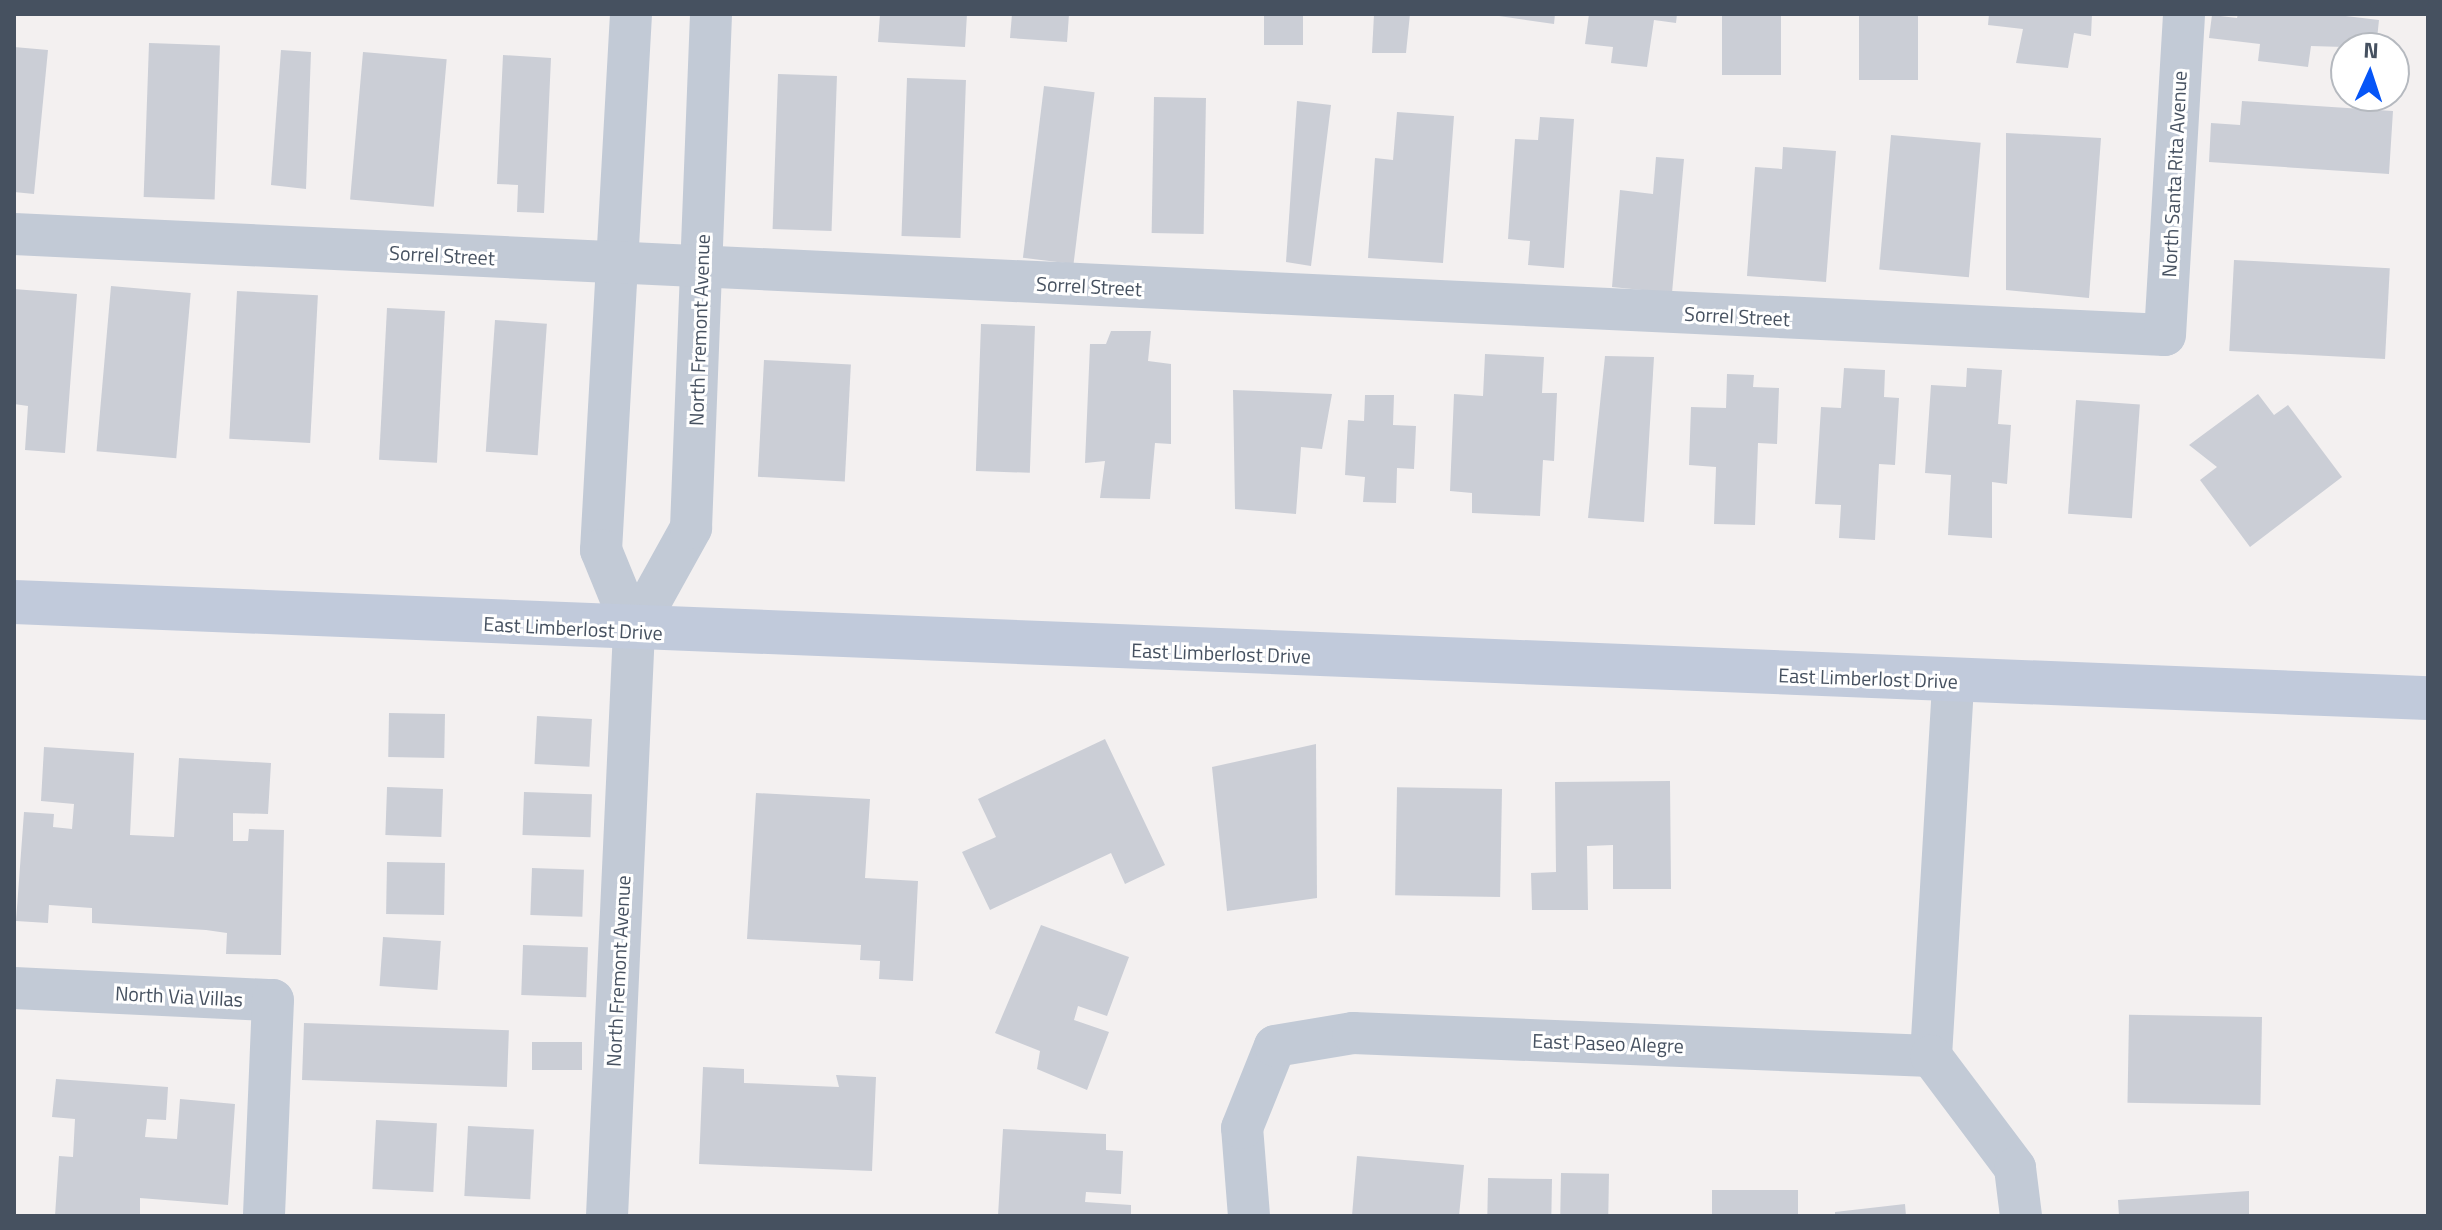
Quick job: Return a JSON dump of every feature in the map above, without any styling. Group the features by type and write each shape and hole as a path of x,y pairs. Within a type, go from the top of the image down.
{"street":[{"name":"North Fremont Avenue","path":"607,1216 634,631 601,550 631,14"},
{"name":"North Fremont Avenue","path":"634,631 691,528 711,14"},
{"name":"North Santa Rita Avenue","path":"2165,335 2184,14"},
{"name":"Sorrel Street","path":"14,234 2165,335"},
{"name":"East Limberlost Drive","path":"14,602 634,631 2428,698"},
{"path":"1953,681 1931,1056 2015,1168 2021,1216"},
{"name":"North Via Villas","path":"14,988 273,1000 264,1216"},
{"name":"East Paseo Alegre","path":"1249,1216 1242,1128 1275,1046 1353,1033 1931,1056"}],"building":[{"path":"880,14 967,14 965,47 878,42"},
{"path":"1012,14 1069,14 1067,42 1010,38"},
{"path":"1264,14 1303,14 1303,45 1264,45"},
{"path":"1374,14 1410,14 1406,53 1372,53"},
{"path":"1499,14 1555,14 1554,24"},
{"path":"1589,14 1677,14 1676,23 1654,20 1647,67 1611,63 1613,47 1585,44"},
{"path":"1722,14 1781,14 1781,75 1722,75"},
{"path":"1859,14 1918,14 1918,80 1859,80"},
{"path":"1989,14 2092,14 2091,36 2074,33 2068,68 2016,63 2023,29 1988,25"},
{"path":"2238,14 2329,14 2379,20 2378,32 2330,32 2330,47 2311,46 2308,67 2258,61 2260,44 2209,38 2212,15 2237,18"},
{"path":"149,43 220,45 215,199 144,197"},
{"path":"14,47 48,50 34,194 14,192"},
{"path":"281,50 311,52 306,189 271,185"},
{"path":"363,52 447,59 434,207 350,199"},
{"path":"503,55 551,58 544,213 517,212 518,185 497,184"},
{"path":"778,74 837,76 832,231 773,229"},
{"path":"907,78 966,80 960,238 901,236"},
{"path":"1044,86 1095,92 1074,264 1023,258"},
{"path":"1154,97 1206,98 1204,234 1152,233"},
{"path":"1297,101 1331,105 1311,266 1286,262"},
{"path":"2242,101 2330,107 2330,112 2393,112 2389,174 2209,162 2211,123 2240,125"},
{"path":"1397,112 1454,116 1443,263 1368,258 1375,158 1393,160"},
{"path":"1540,117 1574,119 1564,268 1528,265 1530,241 1508,239 1515,139 1538,140"},
{"path":"2006,133 2101,138 2089,298 2006,290"},
{"path":"1891,135 1981,143 1969,277 1879,269"},
{"path":"1783,147 1836,151 1826,282 1747,276 1755,167 1782,169"},
{"path":"1656,157 1684,159 1672,293 1612,287 1620,190 1653,194"},
{"path":"2234,260 2390,268 2385,359 2229,351"},
{"path":"111,286 191,293 176,458 97,451"},
{"path":"14,289 77,294 65,453 25,450 28,406 14,404"},
{"path":"237,291 318,295 310,443 229,439"},
{"path":"387,308 445,311 437,463 379,460"},
{"path":"495,320 547,324 538,455 486,452"},
{"path":"981,324 1035,326 1030,473 976,471"},
{"path":"1111,331 1151,331 1148,361 1171,364 1171,444 1155,443 1150,499 1100,498 1105,461 1085,463 1090,344 1106,344"},
{"path":"1485,354 1544,357 1542,393 1557,393 1554,461 1543,460 1540,516 1472,513 1472,493 1450,491 1454,394 1483,396"},
{"path":"1605,356 1654,357 1644,522 1588,518"},
{"path":"764,360 851,365 845,481 758,477"},
{"path":"1844,368 1885,370 1884,397 1899,398 1895,465 1879,464 1875,540 1839,538 1841,505 1815,504 1821,407 1841,408"},
{"path":"1967,368 2002,370 1998,424 2011,425 2007,484 1992,482 1992,538 1948,535 1951,475 1925,473 1931,385 1966,387"},
{"path":"1727,374 1754,375 1753,387 1779,388 1777,444 1758,443 1755,525 1714,524 1716,467 1689,465 1691,407 1726,408"},
{"path":"1233,390 1332,394 1322,449 1301,447 1296,514 1235,509"},
{"path":"2258,394 2274,415 2288,405 2342,477 2250,547 2200,480 2217,467 2189,445"},
{"path":"1365,395 1394,395 1393,425 1416,426 1414,469 1397,468 1396,503 1363,502 1365,477 1345,475 1348,420 1364,421"},
{"path":"2076,400 2140,404 2132,518 2068,514"},
{"path":"389,713 445,714 444,758 388,757"},
{"path":"537,716 592,719 589,767 534,764"},
{"path":"1105,739 1165,865 1125,884 1111,853 990,910 962,852 996,837 978,799"},
{"path":"1316,744 1317,898 1227,911 1212,767"},
{"path":"44,747 134,753 130,835 174,837 179,758 271,763 268,814 233,813 233,841 248,841 249,829 284,830 281,955 226,954 227,933 92,923 92,908 49,905 48,923 16,921 24,812 54,814 53,827 72,829 74,804 41,801"},
{"path":"1670,781 1671,889 1613,889 1613,845 1587,846 1588,910 1532,910 1531,873 1556,872 1555,782"},
{"path":"387,787 443,789 441,837 385,835"},
{"path":"1397,787 1502,789 1500,897 1395,895"},
{"path":"524,792 592,794 590,837 522,835"},
{"path":"756,793 870,799 865,878 918,881 913,981 879,979 880,961 860,960 861,945 747,939"},
{"path":"387,862 445,863 444,915 386,914"},
{"path":"532,868 584,870 582,917 530,915"},
{"path":"1041,925 1129,957 1107,1016 1078,1006 1074,1020 1109,1032 1087,1090 1037,1069 1040,1051 995,1033"},
{"path":"383,937 441,941 437,990 380,986"},
{"path":"523,945 588,947 586,997 521,995"},
{"path":"2129,1015 2262,1017 2260,1105 2127,1103"},
{"path":"304,1023 509,1030 507,1087 302,1080"},
{"path":"532,1042 582,1042 582,1070 532,1070"},
{"path":"703,1067 744,1069 744,1083 839,1087 836,1075 876,1077 872,1171 699,1164"},
{"path":"56,1079 168,1087 166,1120 147,1119 145,1137 177,1139 180,1099 235,1104 228,1205 140,1198 140,1216 55,1216 59,1156 73,1157 75,1119 52,1117"},
{"path":"376,1120 437,1123 433,1192 372,1189"},
{"path":"468,1126 534,1129 530,1199 464,1196"},
{"path":"1003,1129 1106,1134 1106,1150 1123,1151 1121,1194 1086,1192 1085,1202 1131,1205 1131,1216 998,1216"},
{"path":"1357,1156 1464,1165 1459,1216 1352,1216"},
{"path":"1561,1173 1609,1174 1608,1216 1560,1216"},
{"path":"1488,1178 1552,1179 1551,1216 1487,1216"},
{"path":"1712,1190 1798,1190 1798,1216 1712,1216"},
{"path":"2249,1191 2249,1216 2119,1216 2118,1200"},
{"path":"1905,1204 1906,1216 1835,1216 1835,1212"}]}
